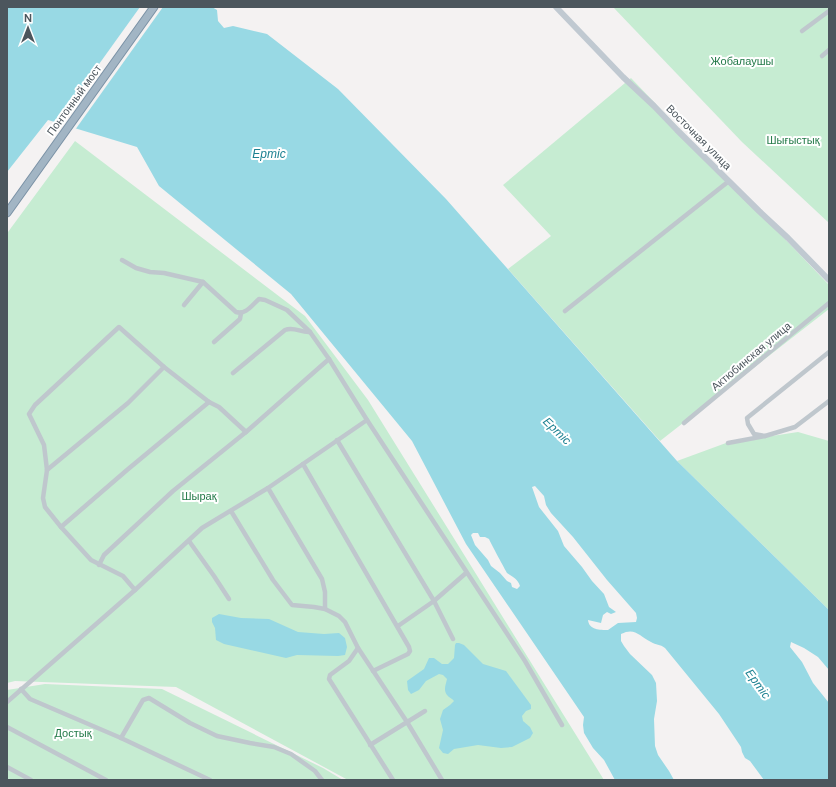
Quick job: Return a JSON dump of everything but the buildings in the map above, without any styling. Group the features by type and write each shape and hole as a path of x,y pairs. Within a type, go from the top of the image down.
{"highway":[{"name":"Понтонный мост","path":"7,213 154,7"}],"main road":[{"name":"Восточная улица","path":"556,7 623,77 829,280"}],"street":[{"path":"802,31 829,11"},
{"path":"822,56 829,50"},
{"path":"565,311 729,181"},
{"path":"122,260 136,268 150,272 164,273 203,282 236,312 241,313 246,311 259,299 265,300 287,310 310,332 330,359 367,420 524,662 562,725"},
{"path":"184,304 203,282"},
{"name":"Актюбинская улица","path":"684,423 829,303"},
{"path":"214,342 240,319 241,313"},
{"path":"134,590 123,576 91,560 45,507 43,498 47,470 44,445 29,414 35,405 119,327 164,367 209,402 219,407 246,432"},
{"path":"233,373 288,328 310,332"},
{"path":"765,436 754,434 748,424 747,418 829,352"},
{"path":"100,565 104,555 173,491 246,432 328,359 330,359"},
{"path":"47,470 128,403 164,367"},
{"path":"728,442 765,436 795,427 829,401"},
{"path":"61,527 209,402"},
{"path":"7,702 202,528 268,488 367,420"},
{"path":"337,440 434,601 454,639"},
{"path":"303,464 409,647 410,651 408,654 373,671"},
{"path":"268,488 322,578 325,592 325,609"},
{"path":"231,511 273,580 292,605 325,609 339,616 345,622 358,648 407,722 442,780"},
{"path":"189,541 214,576 228,599"},
{"path":"398,626 434,601 466,573"},
{"path":"358,648 349,661 330,675 329,678 393,780"},
{"path":"21,689 30,699 121,738 210,780"},
{"path":"121,738 144,700 149,698 190,723 217,736 274,747 292,754 315,771 322,780"},
{"path":"370,745 425,711"},
{"path":"7,727 106,780"},
{"path":"7,766 31,780"}],"green space":[{"name":"Жобалаушы","path":"613,7 829,7 829,223 742,142"},
{"path":"631,78 829,285 829,309 660,441 508,269 551,236 503,185"},
{"name":"Шырақ","path":"75,141 305,316 368,400 604,780 348,780 176,687 15,681 7,683 7,236 8,232"},
{"path":"798,432 829,441 829,610 677,461 726,443"},
{"name":"Достық","path":"45,684 162,689 323,768 343,780 7,780 7,690"}],"water":[{"name":"Ертіс","path":"7,7 212,7 217,10 218,21 224,28 233,26 267,34 338,89 446,199 677,461 829,610 829,670 818,657 804,648 791,642 790,647 802,662 813,683 829,703 829,780 764,780 750,761 745,758 741,747 719,714 665,648 651,642 637,633 630,631 621,634 621,641 630,654 652,675 656,683 657,701 654,719 655,746 658,755 674,780 615,780 604,760 593,748 584,733 584,717 466,544 412,441 291,294 159,186 137,147 48,120 7,172","holes":["535,486 544,496 546,505 551,513 573,537 607,580 636,613 636,622 618,623 608,630 595,629 590,626 588,620 601,623 603,615 607,612 611,614 616,612 609,607 604,594 564,546 558,531 539,507 532,487","473,533 478,533 480,537 489,539 507,573 518,582 520,586 517,589 512,587 511,583 491,566 488,560 475,545 471,535"]},
{"path":"219,614 241,618 269,619 298,632 324,634 339,633 345,638 347,647 345,655 297,655 286,658 224,644 216,640 215,628 212,622 212,618"},
{"path":"456,643 464,645 483,664 506,671 531,705 531,709 526,711 522,716 523,721 530,727 533,733 530,738 512,747 501,748 478,745 454,749 448,754 443,753 439,748 443,730 440,719 443,710 454,701 445,691 447,679 443,675 439,674 426,681 419,690 411,694 408,690 407,681 424,669 429,658 434,658 442,664 448,664 454,658"}],"pier":[{"path":"140,7 163,7 75,130 56,124"}],"park label":[{"name":"Шығыстық","path":"793,140"}]}
